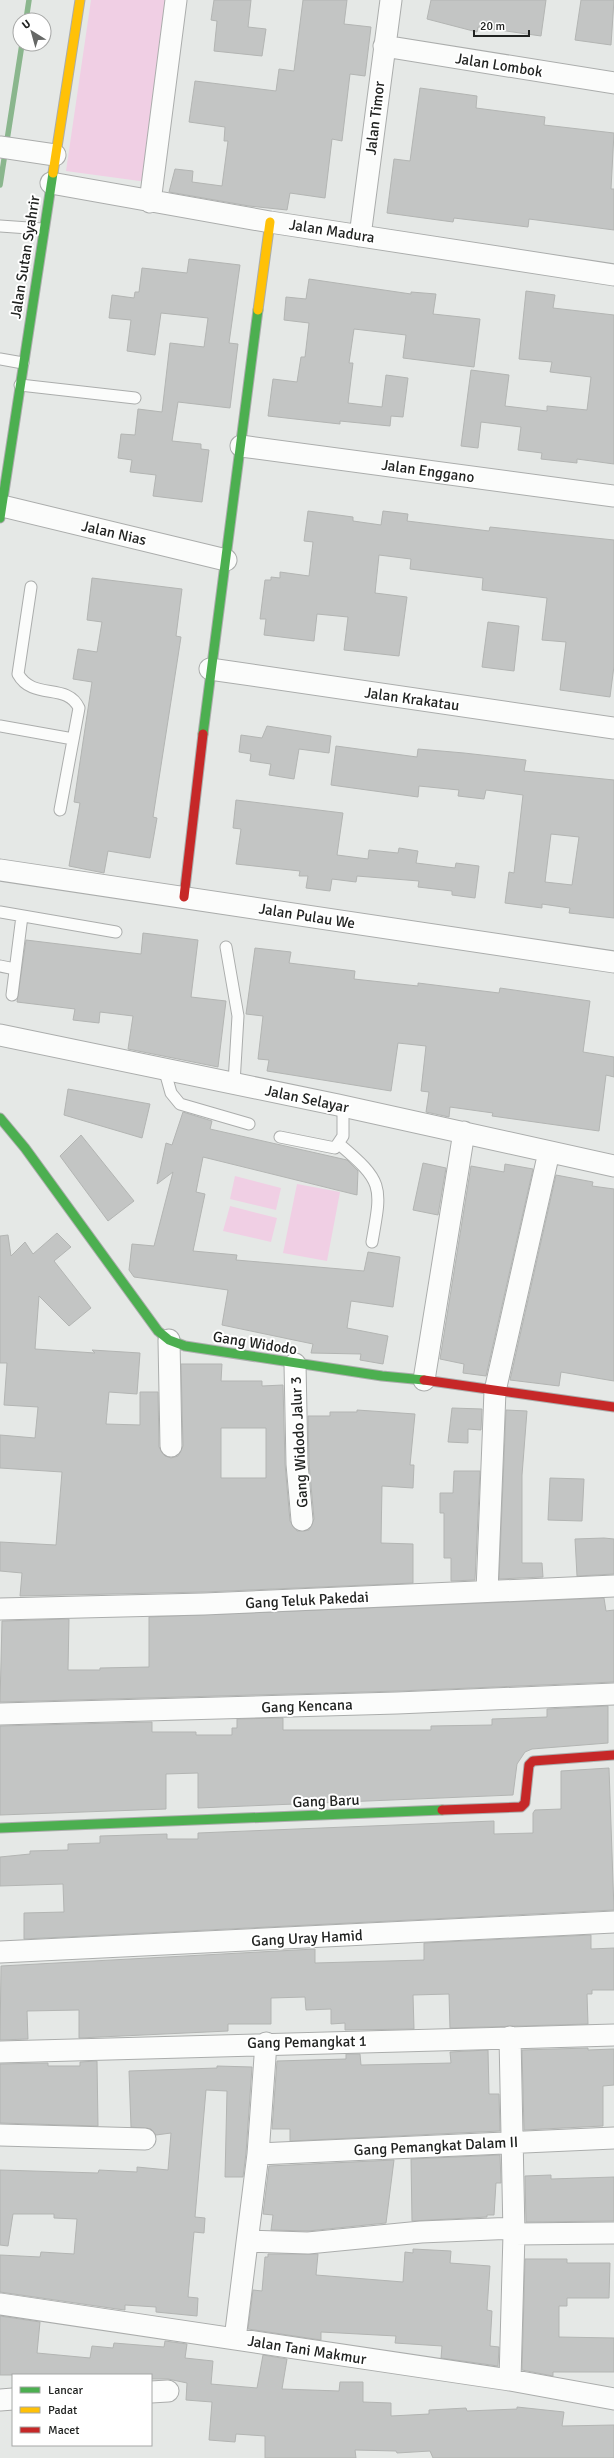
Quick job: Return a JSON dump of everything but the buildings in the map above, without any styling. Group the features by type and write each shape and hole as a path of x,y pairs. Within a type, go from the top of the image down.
{"street":[{"name":"Jalan Sutan Syahrir","path":"1,512 50,183 80,0"},
{"path":"150,202 176,0"},
{"name":"Jalan Timor","path":"360,236 391,0"},
{"name":"Jalan Lombok","path":"384,46 614,83"},
{"path":"0,147 55,155"},
{"name":"Jalan Madura","path":"50,183 150,202 270,222 614,275"},
{"path":"184,897 210,669 242,446 270,222"},
{"name":"Jalan Enggano","path":"242,446 614,496"},
{"name":"Jalan Nias","path":"1,512 226,560"},
{"name":"Jalan Krakatau","path":"210,669 614,728"},
{"name":"Jalan Pulau We","path":"0,870 614,962"},
{"name":"Jalan Selayar","path":"0,1035 343,1106 614,1166"},
{"name":"Gang Widodo","path":"0,1118 25,1148 158,1331 169,1340 185,1346 295,1364 382,1376 424,1380 614,1407"},
{"path":"424,1380 464,1132"},
{"path":"487,1591 495,1391 549,1152"},
{"path":"169,1340 172,1446"},
{"name":"Gang Widodo Jalur 3","path":"295,1364 297,1464 302,1520"},
{"name":"Gang Teluk Pakedai","path":"0,1610 204,1604 614,1586"},
{"name":"Gang Kencana","path":"0,1714 389,1703 614,1694"},
{"name":"Gang Baru","path":"0,1828 521,1807 525,1803 529,1765 533,1761 614,1755"},
{"name":"Gang Uray Hamid","path":"0,1952 614,1922"},
{"name":"Gang Pemangkat 1","path":"0,2052 266,2043 614,2035"},
{"path":"510,2037 514,2142 514,2231 510,2380"},
{"path":"235,2339 258,2154 266,2043"},
{"path":"0,2135 145,2139"},
{"name":"Gang Pemangkat Dalam II","path":"258,2154 614,2138"},
{"path":"248,2240 308,2242 421,2232 514,2231 614,2233"},
{"name":"Jalan Tani Makmur","path":"0,2304 510,2380 614,2399"},
{"path":"0,2400 12,2399"}],"lane":[{"path":"0,226 43,229"},
{"path":"0,359 23,363"},
{"path":"20,385 135,398"},
{"path":"31,586 18,674 30,687 60,693 76,703 79,712 60,810"},
{"path":"0,726 73,738"},
{"path":"0,912 116,932"},
{"path":"12,995 22,916"},
{"path":"226,947 238,1016 234,1083"},
{"path":"0,966 15,968"},
{"path":"164,1068 171,1093 180,1104 249,1124"},
{"path":"280,1137 335,1148 343,1136 343,1106"},
{"path":"339,1144 371,1175 378,1189 378,1206 372,1242"}],"shaded area":[{"path":"91,0 174,0 147,182 66,171"},
{"path":"235,1176 281,1188 276,1210 230,1199"},
{"path":"297,1184 340,1192 327,1261 283,1253"},
{"path":"230,1206 277,1218 271,1242 223,1231"}],"waterway":[{"path":"27,12 29,0"},
{"path":"0,185 21,52"}],"traffic: fast":[{"path":"0,518 53,173"},
{"path":"203,734 258,310"},
{"path":"0,1118 25,1148 158,1331 169,1340 185,1346 382,1376 424,1380"},
{"path":"0,1828 442,1810"}],"traffic: slow":[{"path":"53,173 80,0"},
{"path":"258,310 270,222"}],"traffic: jam":[{"path":"184,897 203,734"},
{"path":"424,1380 614,1407"},
{"path":"442,1810 521,1807 525,1803 529,1765 533,1761 614,1755"}]}
